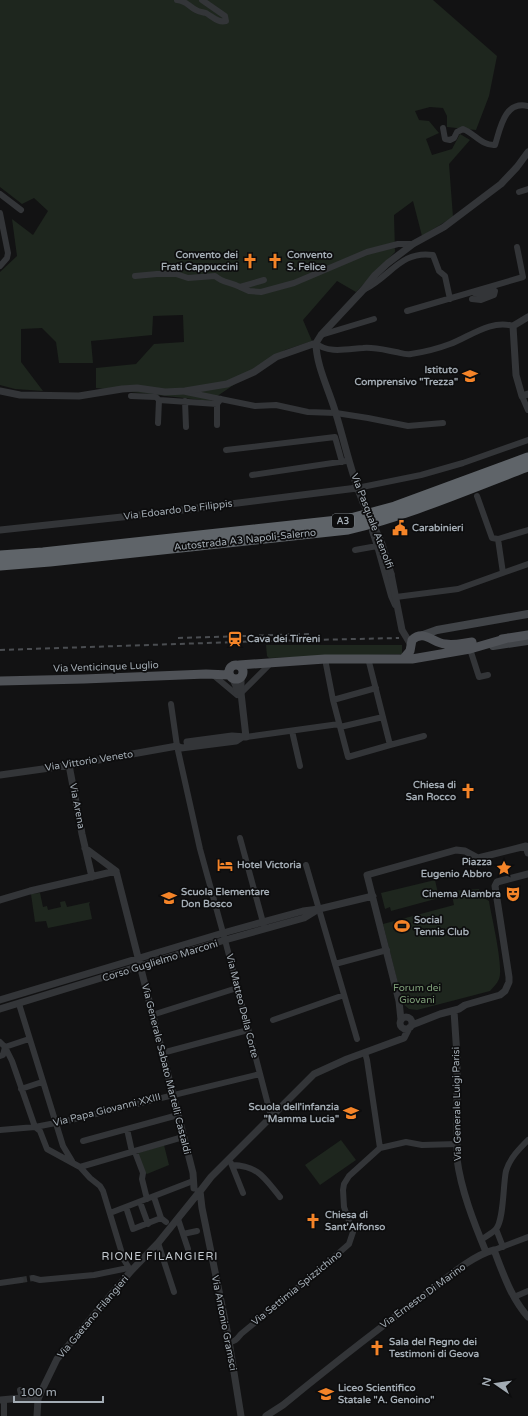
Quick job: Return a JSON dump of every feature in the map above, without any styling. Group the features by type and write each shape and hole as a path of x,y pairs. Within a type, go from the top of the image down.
{"highway":[{"name":"Autostrada A3 Napoli-Salerno","path":"0,556 43,553 347,520 394,507 528,458"},
{"name":"Autostrada A3 Napoli-Salerno","path":"0,564 50,561 348,528 364,525 420,506 528,466"}],"main road":[{"path":"404,658 409,654 411,642 420,634 528,614"},
{"path":"420,634 436,642 447,645 528,635"},
{"path":"470,648 508,638"},
{"path":"268,663 325,659 412,659 470,648 528,641"},
{"path":"411,647 415,652 424,656"},
{"name":"Via Venticinque Luglio","path":"0,681 247,673 268,663"}],"street":[{"path":"177,0 188,3 197,11 205,13 216,20 222,22 226,21 225,16 202,0"},
{"path":"443,128 445,139 450,140 454,138 457,132 463,129 469,131 481,141 491,146 495,145 498,132 509,110 519,105 528,106"},
{"path":"0,391 20,395 79,396 137,388 165,392 185,391 227,384 254,372 276,357 316,343 321,335 379,271 413,244 444,228 501,184 517,167 528,152"},
{"path":"519,192 528,189"},
{"path":"0,194 21,210"},
{"path":"0,213 8,253 7,258 0,266"},
{"path":"135,276 176,274 188,278 216,276 220,281 233,283 249,291 261,292 294,283 367,252 398,244 413,244"},
{"path":"407,311 450,299 472,296 523,277 517,247"},
{"path":"364,289 406,258 427,254 433,255 439,271 445,276 450,299"},
{"path":"240,287 264,280"},
{"path":"316,343 320,347 326,349 382,349 409,355 430,351 490,326 499,324 513,326 528,316"},
{"path":"321,335 374,320"},
{"path":"513,326 516,375 525,395 528,410"},
{"name":"Via Pasquale Atenolfi","path":"316,343 317,356 336,413 346,461 382,544 391,574 402,630 411,647"},
{"path":"185,391 219,401"},
{"path":"131,396 156,397 159,400 219,401 256,406 276,405 308,412 336,413 388,421 408,426 443,423"},
{"path":"158,424 159,400"},
{"path":"185,401 186,427"},
{"path":"217,425 219,401"},
{"path":"226,450 335,437 346,461 252,475"},
{"path":"357,488 421,475 463,463 528,440"},
{"name":"Via Edoardo De Filippis","path":"0,530 150,514 357,488"},
{"path":"477,496 492,538 498,539 528,530"},
{"path":"372,531 392,596 398,610"},
{"path":"498,539 503,573"},
{"path":"355,550 376,546"},
{"path":"396,597 458,589 528,564"},
{"path":"402,630 411,634 420,634"},
{"path":"470,648 478,677 488,675"},
{"path":"368,658 390,745"},
{"path":"325,659 333,700 348,757 424,736"},
{"path":"239,694 268,663"},
{"path":"236,673 236,686 239,694 244,737 340,726 383,717"},
{"path":"212,674 239,694"},
{"path":"333,700 376,688"},
{"name":"Via Matteo Della Corte","path":"171,704 177,746 200,849 271,1116"},
{"path":"292,731 300,766"},
{"name":"Via Vittorio Veneto","path":"0,775 69,765 177,746 181,743 232,736 244,737"},
{"name":"Via Arena","path":"69,765 85,848 95,876"},
{"path":"240,838 264,926"},
{"path":"410,1022 406,1029 400,1024 399,1001 367,875 456,850 465,851 478,858 526,846 528,853"},
{"path":"85,848 116,871"},
{"path":"95,876 102,871 103,867 101,861"},
{"path":"306,865 357,1039"},
{"path":"0,900 30,891 116,871"},
{"name":"Via Generale Sabato Martelli Castaldi","path":"116,871 197,1187"},
{"path":"456,1010 465,1005 500,995 505,991 509,982 508,965 495,886 497,882 528,874"},
{"path":"401,1020 403,1018 410,1022 456,1010 466,1009 502,998 512,988 513,974 498,889 501,885 528,878"},
{"name":"Corso Guglielmo Marconi","path":"0,1000 138,959 264,926 303,911 319,909 373,896"},
{"name":"Corso Guglielmo Marconi","path":"0,1010 140,967 224,937"},
{"path":"335,964 387,950"},
{"path":"89,974 91,982"},
{"path":"52,984 55,993"},
{"path":"152,1015 237,988"},
{"path":"273,1020 344,995"},
{"path":"399,1001 410,1022"},
{"path":"19,1004 55,1123 63,1146 72,1162"},
{"name":"Via Generale Luigi Parisi","path":"456,1010 458,1169 486,1252"},
{"name":"Via Gaetano Filangieri","path":"38,1415 38,1399 57,1359 130,1269 158,1243 195,1199 197,1187 231,1163 271,1116 314,1074 347,1059 404,1038 410,1022"},
{"path":"162,1053 248,1030"},
{"path":"5,1047 29,1039"},
{"path":"0,1042 5,1047 12,1061 35,1127 40,1131 48,1149 80,1167 100,1186 103,1191 124,1260 130,1269 94,1275 40,1280 33,1278"},
{"path":"0,1056 3,1055 5,1047"},
{"path":"365,1053 380,1148 406,1142 422,1145 457,1144"},
{"name":"Via Papa Giovanni XXIII","path":"0,1130 35,1127 55,1123 260,1074"},
{"path":"21,1089 42,1082"},
{"path":"83,1142 178,1115"},
{"path":"126,1207 133,1229 164,1220 150,1198 142,1179 142,1173 127,1129"},
{"path":"80,1167 184,1137"},
{"path":"481,1240 496,1229 499,1223 506,1170 514,1154 528,1140"},
{"name":"Via Settimia Spizzichino","path":"228,1338 241,1334 323,1268 349,1244 353,1232 344,1203 344,1184 349,1176 380,1148"},
{"path":"231,1163 243,1193"},
{"path":"231,1163 242,1165 258,1171 280,1197"},
{"path":"110,1213 150,1198 197,1187"},
{"name":"Via Antonio Gramsci","path":"197,1187 228,1338 241,1415"},
{"name":"Via Antonio Gramsci","path":"195,1199 202,1208"},
{"path":"140,1202 148,1224"},
{"path":"178,1219 188,1249"},
{"path":"496,1229 503,1247"},
{"path":"183,1234 197,1231"},
{"path":"486,1252 528,1237"},
{"path":"158,1243 174,1292"},
{"path":"494,1250 514,1297 528,1317"},
{"name":"Via Ernesto Di Marino","path":"266,1416 284,1405 389,1321 486,1252"},
{"path":"0,1284 22,1280"},
{"path":"514,1297 528,1291"},
{"path":"20,1390 22,1398"},
{"path":"4,1416 2,1400 22,1398 38,1399"}],"green space":[{"path":"0,0 433,0 497,56 489,96 476,130 447,127 447,116 443,108 430,107 415,111 419,120 429,121 439,133 426,139 432,155 452,149 460,134 470,140 449,164 453,217 422,236 413,201 394,215 395,252 356,292 337,281 303,320 312,341 285,350 210,401 96,388 96,368 136,364 154,344 184,342 183,315 153,316 152,335 91,341 93,363 59,363 56,342 42,328 21,329 21,362 43,391 15,389 0,385 0,272 17,256 12,219 33,235 48,211 34,198 22,204 0,187"},
{"path":"266,645 402,645 402,654 269,658 267,656"},
{"path":"435,880 439,898 391,911 390,907 385,909 381,893"},
{"name":"Forum dei Giovani","path":"479,889 481,896 489,901 500,964 498,981 490,991 417,1010 409,1009 403,1004 383,924 454,905 451,891"},
{"path":"40,893 43,907 47,906 48,910 61,907 60,902 65,901 67,907 90,902 89,904 92,919 48,928 46,921 35,922 31,894"},
{"path":"341,1140 356,1160 320,1185 305,1165"},
{"path":"164,1145 169,1165 147,1174 144,1172 138,1153"}],"tunnel":[{"path":"21,1280 33,1278"}],"railway":[{"path":"178,638 310,634"},
{"path":"0,650 399,638"}],"place":[{"name":"Convento dei Frati Cappuccini","path":"250,261"},
{"name":"Convento S. Felice","path":"275,261"},
{"name":"Istituto Comprensivo \"Trezza\"","path":"470,376"},
{"name":"Carabinieri","path":"400,528"},
{"name":"Cava dei Tirreni","path":"235,639"},
{"name":"Chiesa di San Rocco","path":"468,791"},
{"name":"Hotel Victoria","path":"225,865"},
{"name":"Piazza Eugenio Abbro","path":"504,868"},
{"name":"Cinema Alambra","path":"513,894"},
{"name":"Scuola Elementare Don Bosco","path":"169,898"},
{"name":"Social Tennis Club","path":"402,926"},
{"name":"Scuola dell'infanzia \"Mamma Lucia\"","path":"351,1113"},
{"name":"Chiesa di Sant'Alfonso","path":"313,1221"},
{"name":"Sala del Regno dei Testimoni di Geova","path":"377,1348"},
{"name":"Liceo Scientifico Statale \"A. Genoino\"","path":"326,1394"}],"district":[{"name":"RIONE FILANGIERI","path":"160,1256"}]}
